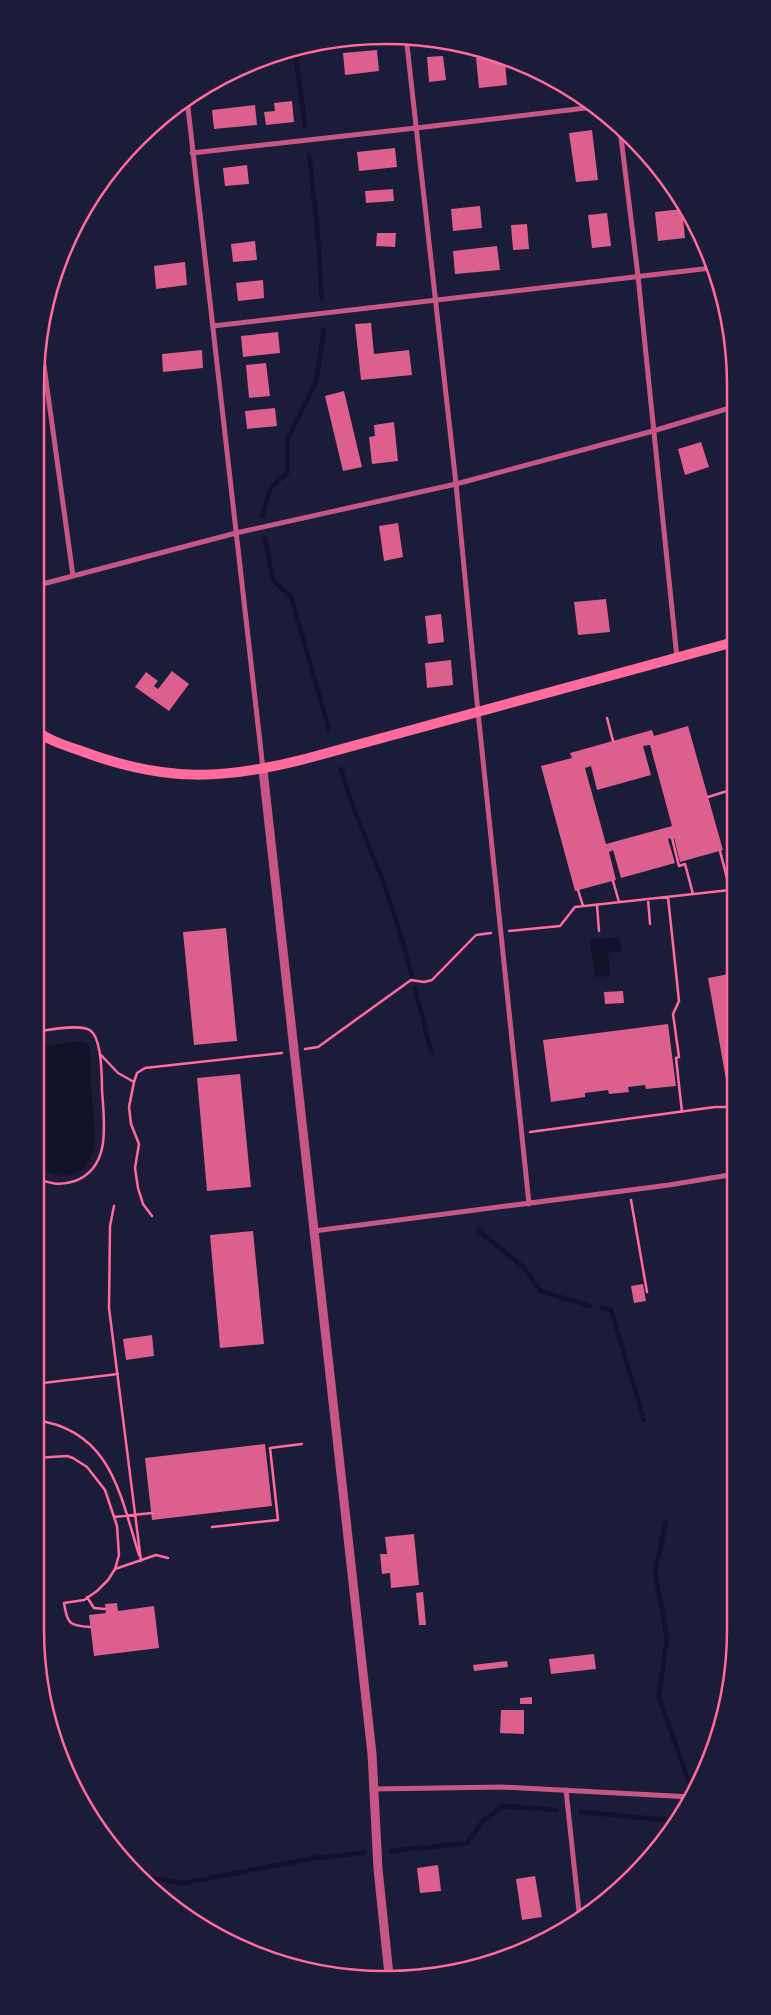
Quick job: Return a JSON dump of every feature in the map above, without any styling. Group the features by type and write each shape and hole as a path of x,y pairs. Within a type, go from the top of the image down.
{"main road":[{"path":"44,736 116,762 160,772 208,776 263,770 727,644"}],"street":[{"path":"407,44 456,484 529,1204"},
{"path":"188,107 372,1754 378,1869 389,1971"},
{"path":"192,153 584,107"},
{"path":"621,139 638,276 677,658"},
{"path":"213,326 706,269"},
{"path":"44,376 73,576"},
{"path":"44,584 236,533 456,484 653,431 727,409"},
{"path":"314,1231 529,1204 727,1175"},
{"path":"374,1788 484,1787 683,1797"},
{"path":"566,1790 579,1911"}],"path":[{"path":"607,718 612,741"},
{"path":"708,797 727,791"},
{"path":"672,838 679,866 685,864 692,894"},
{"path":"720,851 727,878"},
{"path":"613,881 619,902"},
{"path":"578,890 582,906"},
{"path":"668,897 679,1001 673,1014 679,1057 676,1058 682,1112"},
{"path":"648,899 650,924"},
{"path":"597,905 599,931"},
{"path":"44,1031 84,1027 92,1031 97,1039 105,1138 97,1164 91,1172 82,1178 65,1183 58,1184 44,1181"},
{"path":"152,1216 143,1204 134,1168 138,1144 131,1124 129,1107 137,1073 145,1068 294,1051"},
{"path":"99,1053 118,1072 134,1082"},
{"path":"521,1134 727,1108"},
{"path":"629,1190 647,1292"},
{"path":"114,1206 110,1226 109,1308 141,1561"},
{"path":"44,1383 118,1374"},
{"path":"44,1421 65,1428 86,1441 97,1451 108,1466 127,1515 141,1561"},
{"path":"212,1527 278,1520 270,1448 302,1444"},
{"path":"44,1457 67,1456 87,1468 105,1490 114,1517 119,1546 115,1569 108,1580 84,1600 64,1603 66,1616 70,1623 74,1626 90,1627"},
{"path":"114,1517 152,1513"},
{"path":"115,1569 156,1555 168,1558"},
{"path":"87,1597 94,1608 106,1609"}],"shaded area":[{"path":"619,937 621,951 608,953 610,976 595,977 590,940"},
{"path":"82,1041 89,1045 90,1052 91,1091 95,1129 94,1148 85,1167 78,1172 62,1176 44,1170 44,1047"}],"building":[{"path":"377,50 379,71 345,75 343,53"},
{"path":"443,56 446,80 429,82 427,57"},
{"path":"481,57 505,66 507,85 479,88 476,58"},
{"path":"292,101 294,122 266,125 264,112 275,111 274,103"},
{"path":"255,105 257,125 214,129 212,110"},
{"path":"592,130 598,180 576,182 569,133"},
{"path":"395,148 397,167 359,171 357,152"},
{"path":"247,165 249,184 225,186 223,168"},
{"path":"393,189 394,201 366,203 365,191"},
{"path":"480,206 482,228 453,231 451,209"},
{"path":"678,209 683,218 685,238 658,241 655,212"},
{"path":"607,213 611,246 592,248 588,215"},
{"path":"527,224 529,249 513,250 511,225"},
{"path":"377,233 396,233 395,247 376,246"},
{"path":"255,241 257,260 233,262 231,244"},
{"path":"497,246 500,270 455,274 453,251"},
{"path":"185,262 187,285 156,289 154,266"},
{"path":"263,280 264,298 238,301 236,283"},
{"path":"371,323 374,354 409,350 412,375 361,380 355,324"},
{"path":"278,332 280,353 243,357 241,336"},
{"path":"202,350 203,368 163,372 162,354"},
{"path":"266,363 270,396 249,398 246,365"},
{"path":"344,391 362,467 343,471 325,396"},
{"path":"275,408 277,426 247,429 245,411"},
{"path":"394,422 398,461 372,464 369,437 375,436 374,425"},
{"path":"701,442 709,467 685,475 678,449"},
{"path":"398,523 403,557 384,561 379,526"},
{"path":"606,599 610,632 578,635 574,602"},
{"path":"441,614 444,642 428,644 425,616"},
{"path":"451,660 453,685 427,688 425,663"},
{"path":"172,671 189,684 169,711 135,687 146,672 158,681 154,686 158,689"},
{"path":"688,726 723,850 680,862 674,838 668,839 675,863 621,878 613,850 609,852 616,880 575,891 541,766 572,758 570,753 652,730 654,736","holes":["650,745 672,826 606,844 585,768 591,766 597,790 651,775 643,746"]},
{"path":"226,928 237,1041 194,1045 183,932"},
{"path":"727,974 727,1085 708,978"},
{"path":"623,991 624,1003 605,1004 604,992"},
{"path":"668,1024 676,1086 646,1089 645,1085 628,1087 629,1092 609,1094 608,1090 585,1093 585,1097 551,1102 543,1040"},
{"path":"240,1074 251,1187 207,1191 197,1078"},
{"path":"253,1231 264,1344 220,1348 210,1235"},
{"path":"643,1284 646,1301 634,1303 631,1286"},
{"path":"152,1335 154,1356 126,1360 123,1339"},
{"path":"265,1444 272,1506 152,1520 145,1458"},
{"path":"414,1534 419,1585 391,1588 390,1573 382,1574 380,1554 387,1554 385,1537"},
{"path":"423,1592 426,1625 419,1625 416,1593"},
{"path":"117,1603 118,1611 154,1606 159,1648 94,1656 89,1615 106,1613 105,1604"},
{"path":"594,1654 596,1669 551,1674 549,1659"},
{"path":"507,1661 508,1667 474,1671 473,1665"},
{"path":"532,1697 532,1704 520,1704 520,1698"},
{"path":"501,1710 524,1710 524,1734 500,1733"},
{"path":"438,1865 441,1891 420,1893 417,1868"},
{"path":"535,1876 542,1917 522,1920 516,1879"}],"waterway":[{"path":"296,55 305,126"},
{"path":"309,155 317,224 322,299"},
{"path":"262,516 271,487 287,473 287,440 316,382 324,330"},
{"path":"265,539 273,580 291,597 329,730"},
{"path":"341,769 354,810 381,876 412,975"},
{"path":"415,988 431,1051"},
{"path":"478,1230 523,1267 541,1291 590,1306"},
{"path":"602,1308 611,1310 644,1420"},
{"path":"666,1522 655,1572 667,1637 659,1697 688,1780"},
{"path":"391,1851 467,1843 482,1822 503,1806 556,1810"},
{"path":"581,1812 669,1820"},
{"path":"151,1878 184,1883 314,1858 364,1853"}]}
